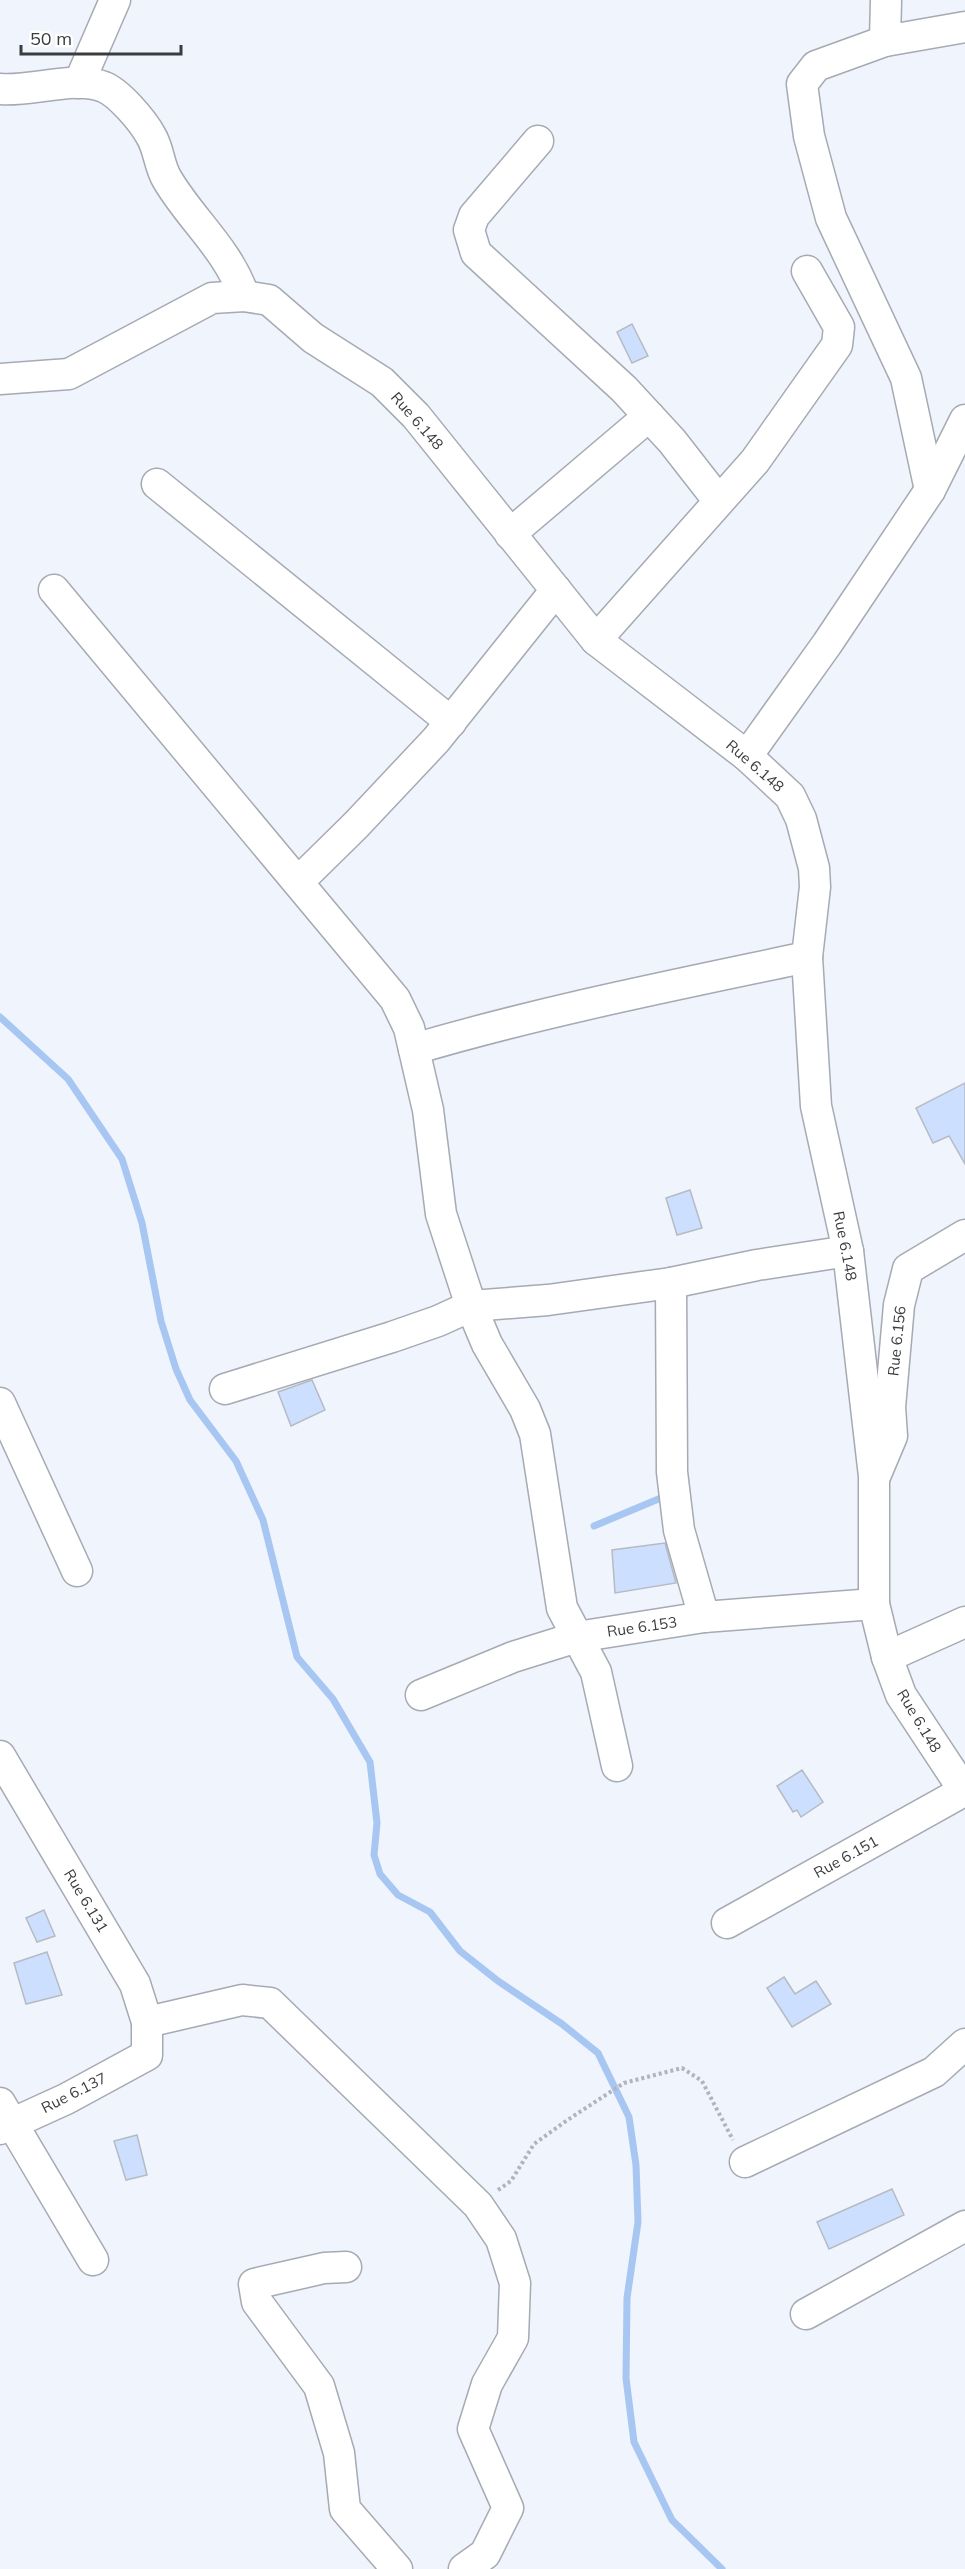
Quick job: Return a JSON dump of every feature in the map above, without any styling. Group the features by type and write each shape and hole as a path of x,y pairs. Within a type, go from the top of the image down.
{"street":[{"path":"79,83 115,0"},
{"path":"885,41 886,0"},
{"path":"930,490 906,378 831,218 809,136 802,84 816,66 885,41 965,27"},
{"path":"0,89 14,90 79,83 104,87 125,103 152,136 166,178 237,273 244,296"},
{"path":"538,141 474,216 469,230 471,243 476,253 624,389 718,500"},
{"path":"596,640 755,461 837,345 839,327 807,271"},
{"name":"Rue 6.148","path":"0,379 69,374 212,298 244,296 269,300 313,338 382,382 416,416 596,640 747,756 790,796 801,819 814,868 815,887 807,957 816,1106 848,1251 874,1476 874,1604 887,1657 901,1695 954,1757 964,1792"},
{"path":"510,534 649,416"},
{"path":"747,756 827,644 930,490 965,420"},
{"path":"157,484 451,722"},
{"path":"54,590 395,999 409,1028 428,1110 441,1214 471,1306 487,1344 525,1408 535,1434 562,1608 596,1672 617,1766"},
{"path":"298,882 356,825 451,722 556,590"},
{"path":"414,1049 487,1028 615,998 807,957"},
{"name":"Rue 6.156","path":"874,1476 892,1436 890,1407 899,1305 908,1269 965,1235"},
{"path":"225,1389 392,1337 438,1321 471,1306 548,1300 671,1284 758,1265 848,1251"},
{"path":"671,1284 672,1472 679,1530 704,1617"},
{"path":"0,1403 77,1572"},
{"name":"Rue 6.153","path":"421,1695 513,1657 577,1636 704,1617 874,1604"},
{"path":"887,1657 965,1622"},
{"name":"Rue 6.131","path":"0,1756 135,1984 147,2022 147,2055"},
{"name":"Rue 6.151","path":"727,1923 964,1792"},
{"path":"147,2022 242,2000 270,2003 478,2205 501,2239 515,2283 513,2338 487,2384 473,2429 508,2508 485,2554 464,2569"},
{"path":"745,2162 934,2072 965,2044"},
{"name":"Rue 6.137","path":"4,2119 66,2099 147,2055"},
{"path":"4,2119 93,2260"},
{"path":"806,2314 965,2226"},
{"path":"346,2267 324,2268 254,2284 257,2302 319,2386 339,2453 345,2509 397,2569"}],"path":[{"path":"478,2205 511,2181 534,2144 568,2119 624,2083 682,2068 702,2081 745,2162"}],"building":[{"path":"632,324 648,356 632,363 617,332"},
{"path":"965,1083 965,1164 949,1136 933,1143 916,1108"},
{"path":"690,1190 702,1228 677,1235 666,1198"},
{"path":"312,1380 325,1410 291,1426 278,1392"},
{"path":"665,1543 676,1583 615,1593 612,1550"},
{"path":"802,1770 823,1802 801,1817 797,1810 793,1812 777,1786"},
{"path":"44,1910 55,1936 37,1942 26,1918"},
{"path":"47,1952 62,1995 26,2004 14,1963"},
{"path":"784,1977 795,1994 816,1981 831,2004 792,2027 767,1988"},
{"path":"137,2135 147,2175 126,2180 114,2141"},
{"path":"892,2189 904,2215 829,2249 817,2222"}],"waterway":[{"path":"0,1017 68,1079 122,1159 142,1223 161,1321 176,1369 190,1400 236,1461 263,1520 297,1657 333,1699 370,1762 377,1823 374,1855 380,1874 398,1895 430,1912 460,1951 498,1981 562,2024 598,2053 629,2117 636,2165 638,2222 627,2298 626,2378 634,2442 672,2520 722,2569"},
{"path":"594,1526 668,1495"}]}
